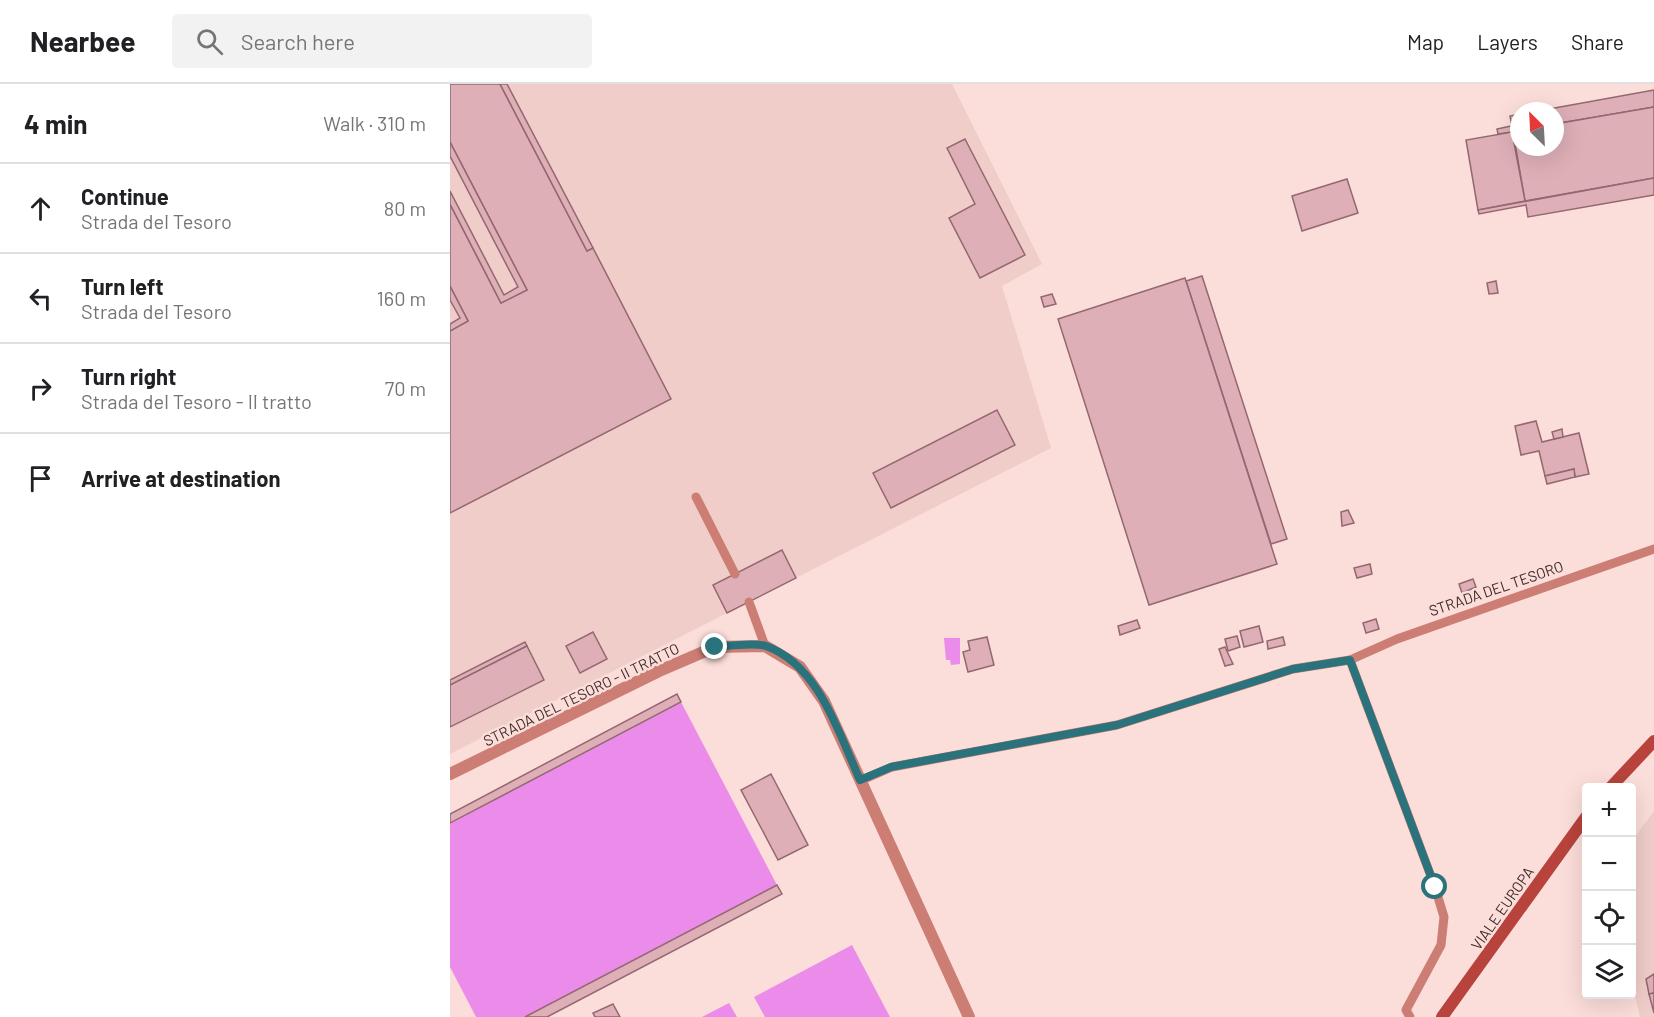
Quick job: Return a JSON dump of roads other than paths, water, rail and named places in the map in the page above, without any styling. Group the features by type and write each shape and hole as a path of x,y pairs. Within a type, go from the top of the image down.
{"main road":[{"path":"1615,783 1654,741"},
{"name":"VIALE EUROPA","path":"1442,1017 1582,824"}],"street":[{"name":"STRADA DEL TESORO - II TRATTO","path":"450,774 659,671 715,647 765,646"},
{"path":"765,646 800,667 824,701 969,1017"}],"lane":[{"path":"696,497 735,574"},
{"name":"STRADA DEL TESORO","path":"860,780 891,767 1117,725 1293,669 1350,660 1397,639 1654,549"},
{"path":"749,602 765,646"},
{"path":"1350,660 1435,887 1444,917 1441,945 1406,1010 1410,1017"}]}
